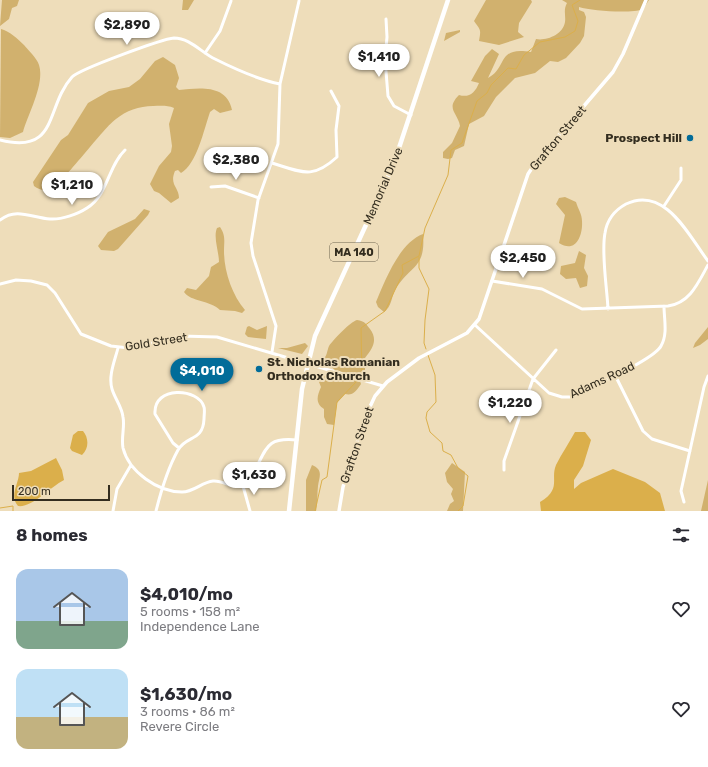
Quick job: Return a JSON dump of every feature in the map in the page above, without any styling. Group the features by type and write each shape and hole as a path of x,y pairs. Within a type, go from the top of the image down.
{"main road":[{"name":"Memorial Drive","path":"289,511 302,390 307,362 322,319 383,191 411,115 448,0"}],"street":[{"name":"Grafton Street","path":"339,511 343,487 373,400 383,386 419,358 467,333 475,325 483,311 528,174 536,162 613,72 623,54 646,0"},
{"path":"204,53 220,31 231,1"},
{"path":"272,352 276,326 251,249 259,198 279,139 280,84 299,1"},
{"path":"386,19 388,37 385,59 388,96 394,106 411,115"},
{"path":"0,140 24,143 40,136 49,125 70,80 78,73 92,66 172,39 184,41 219,61 280,84"},
{"path":"272,163 312,172 323,169 337,157 336,130 339,106 331,91"},
{"path":"0,220 18,213 54,220 85,210 98,198 118,159 125,150"},
{"path":"664,206 681,180 681,168"},
{"path":"211,187 225,186 259,198"},
{"path":"608,309 604,242 609,220 617,210 632,202 648,200 664,206 673,215 708,261"},
{"path":"492,281 542,289 582,309 664,306 680,303 687,298 708,265"},
{"name":"Gold Street","path":"0,284 16,280 31,281 47,285 55,293 82,334 118,348 136,347 181,336 211,336 307,362 383,386"},
{"name":"Adams Road","path":"475,325 549,393 562,397 571,397 652,356 661,346 665,332 664,306"},
{"path":"118,348 111,377 112,387 123,416 124,448 131,465 162,488 176,492 187,492 214,481 234,486 243,486 250,480 271,443 279,439 297,440"},
{"path":"504,470 504,461 533,379 556,350"},
{"path":"615,375 643,431 652,439 690,451"},
{"path":"684,502 682,491 704,387 708,376"},
{"path":"156,511 162,488 179,448 201,433 204,426 204,407 201,401 193,396 168,393 158,400 155,414 171,440 179,448"},
{"path":"113,511 117,489 131,465"},
{"path":"243,486 250,511"}],"shaded area":[{"path":"2,0 19,0 17,6 12,8 9,19 0,26"},
{"path":"183,0 194,0 188,10 182,10"},
{"path":"486,0 531,0 532,2 519,23 518,32 524,37 499,45 479,41 480,30 474,21"},
{"path":"562,0 649,0 643,9 638,11 602,11 579,7 579,10 584,12 586,17 584,36 580,43 566,58 558,62 550,61 535,73 515,78 496,97 484,116 469,124 464,146 455,150 452,158 443,158 443,152 452,143 460,126 453,108 453,104 459,95 466,96 476,90 479,83 471,81 485,56 492,49 499,54 488,78 494,74 507,55 512,52 520,51 531,52 536,39 549,38 558,34 564,27 565,22 567,3"},
{"path":"1,29 10,33 32,54 39,65 40,73 38,90 23,132 10,138 0,137"},
{"path":"460,30 460,32 444,41 446,33"},
{"path":"163,57 175,65 179,78 176,87 179,90 203,89 218,92 229,102 232,110 220,113 214,109 210,112 196,154 187,168 181,173 178,170 175,171 173,176 179,198 171,203 159,193 154,191 150,184 159,166 171,152 172,146 169,124 174,108 166,106 143,107 124,114 109,125 54,187 44,190 34,186 33,182 61,140 68,135 88,103 109,91 129,87 140,79 155,61"},
{"path":"565,197 576,202 582,218 580,237 574,245 570,246 565,246 559,243 565,215 556,204 559,198"},
{"path":"144,209 150,211 148,215 118,249 114,251 101,250 98,246 108,232 135,219"},
{"path":"220,227 224,236 224,259 227,275 236,297 245,310 242,313 220,310 211,304 191,298 184,292 187,288 196,290 209,276 211,267 219,262 216,232 217,228"},
{"path":"423,234 422,254 419,261 395,290 390,305 384,312 378,307 376,302 388,274 407,245"},
{"path":"579,251 586,255 584,268 588,276 587,286 580,288 576,278 566,279 560,274 561,266 575,263"},
{"path":"357,320 366,324 374,337 374,344 365,358 365,374 361,377 335,370 323,360 331,343 346,327"},
{"path":"249,326 257,330 267,326 266,339 248,337 245,334 247,327"},
{"path":"708,327 708,339 693,348 695,343"},
{"path":"305,343 308,346 302,354 278,348 287,348"},
{"path":"320,373 360,381 361,384 354,392 345,394 337,403 334,425 327,424 324,417 324,409 318,402 321,387 317,377"},
{"path":"78,431 83,431 87,440 86,450 82,455 72,451 70,448 73,435"},
{"path":"575,432 585,432 591,440 583,466 574,480 574,489 581,483 613,469 645,482 660,493 665,511 541,511 540,502 551,493 554,484 554,470"},
{"path":"56,458 62,470 64,480 29,504 18,506 15,502 14,494 19,473 31,471"},
{"path":"452,463 465,472 463,511 447,511 450,504 454,501 451,494 453,489 447,482 445,473"},
{"path":"312,465 318,469 320,474 317,508 316,511 306,511 306,480"},
{"path":"708,480 708,511 701,511"}],"waterway":[{"path":"362,376 361,328 385,311 403,273 402,265 419,256 425,228 448,175 451,150 462,143 477,101 487,93 491,85 508,68 516,69 524,55 540,42 565,37 575,31 578,21 572,5 580,0"},
{"path":"419,257 419,268 429,289 425,320 424,343 426,349"},
{"path":"428,355 435,375 436,402 427,412 426,418 430,432 442,443 443,451 451,455 458,468 468,476 463,506 458,511"},
{"path":"315,511 322,480 327,477 337,402 357,381"},
{"path":"0,508 13,506 13,511"}],"place":[{"name":"Prospect Hill","path":"690,138"},
{"name":"St. Nicholas Romanian Orthodox Church","path":"259,369"}]}
